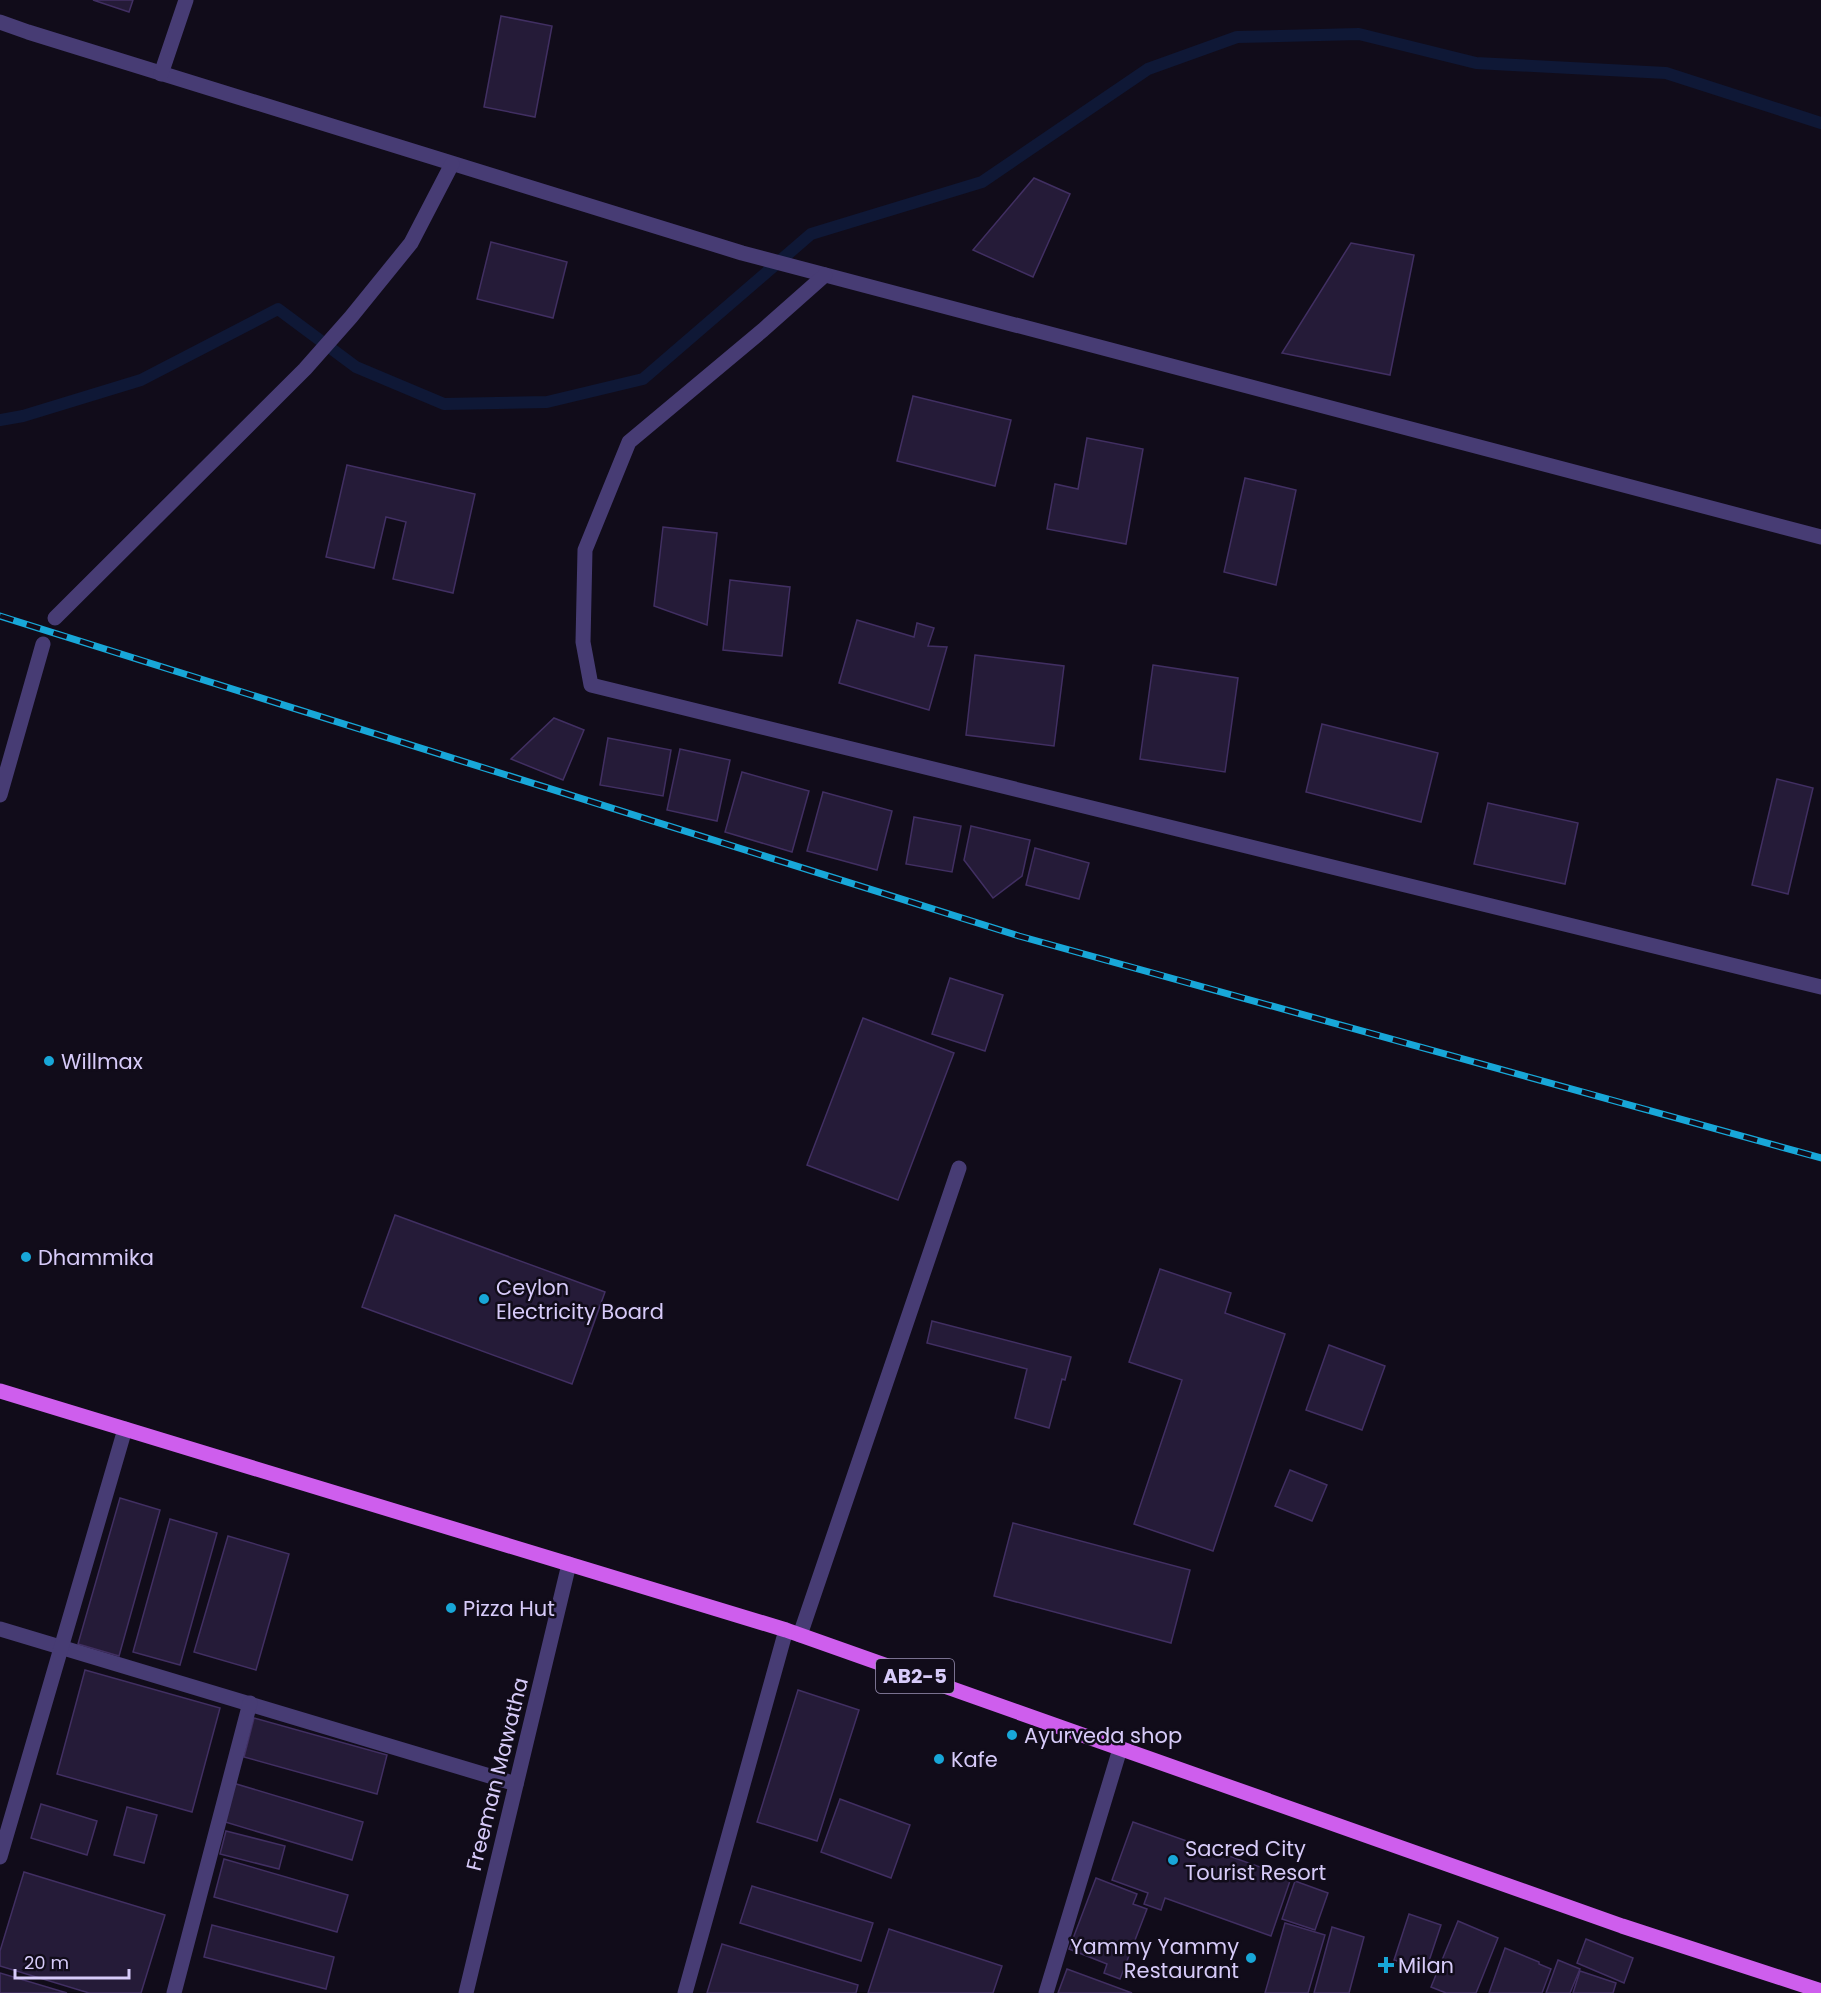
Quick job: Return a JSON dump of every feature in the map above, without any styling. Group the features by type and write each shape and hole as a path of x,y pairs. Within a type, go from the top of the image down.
{"main road":[{"name":"AB2-5","path":"0,1391 793,1633 1622,1926 1821,1991"}],"street":[{"path":"161,74 186,0"},
{"path":"0,22 742,253 1821,537"},
{"path":"55,618 305,369 351,317 411,243 452,164"},
{"path":"825,275 629,442 585,550 583,642 591,685 1821,987"},
{"path":"0,795 42,644"},
{"path":"686,1993 793,1633 959,1168"},
{"path":"0,1857 125,1429"},
{"name":"Freeman Mawatha","path":"466,1993 569,1564"},
{"path":"0,1629 516,1784"},
{"path":"174,1993 250,1703"},
{"path":"1046,1993 1120,1749"}],"building":[{"path":"93,0 133,0 129,12"},
{"path":"501,16 552,26 535,117 484,107"},
{"path":"1034,178 1070,194 1033,277 973,250"},
{"path":"491,242 567,262 553,318 477,299"},
{"path":"1351,243 1414,255 1390,375 1282,353"},
{"path":"913,396 1011,420 995,486 897,461"},
{"path":"1087,438 1143,449 1126,544 1047,529 1055,484 1078,489"},
{"path":"347,465 475,494 453,593 393,579 406,522 386,517 374,568 326,557"},
{"path":"1245,478 1296,490 1276,585 1224,572"},
{"path":"663,527 717,533 707,625 654,606"},
{"path":"730,580 790,587 782,656 723,650"},
{"path":"857,620 914,637 917,623 934,628 928,646 947,647 929,710 839,683"},
{"path":"975,655 1064,666 1054,746 966,735"},
{"path":"1153,665 1238,678 1225,772 1140,759"},
{"path":"554,718 584,730 563,780 511,759"},
{"path":"1322,724 1438,753 1421,822 1306,792"},
{"path":"608,738 671,750 663,796 600,785"},
{"path":"680,749 730,760 717,821 667,810"},
{"path":"742,772 809,791 792,852 725,832"},
{"path":"1777,779 1813,788 1788,894 1752,885"},
{"path":"823,792 892,811 877,870 807,851"},
{"path":"1488,803 1578,823 1565,884 1474,864"},
{"path":"914,817 961,826 952,872 906,864"},
{"path":"971,826 1030,840 1022,876 993,898 964,860"},
{"path":"1035,848 1089,863 1079,899 1026,885"},
{"path":"950,978 1003,995 985,1051 932,1034"},
{"path":"863,1018 954,1053 898,1200 807,1165"},
{"name":"Ceylon Electricity Board","path":"395,1215 605,1292 572,1384 362,1307"},
{"path":"1160,1269 1231,1293 1225,1313 1285,1334 1213,1551 1134,1524 1182,1380 1129,1362"},
{"path":"932,1321 1071,1357 1065,1380 1062,1379 1049,1428 1015,1418 1027,1369 927,1343"},
{"path":"1329,1345 1385,1366 1362,1430 1306,1410"},
{"path":"1290,1470 1327,1485 1312,1521 1275,1506"},
{"path":"120,1498 160,1510 119,1656 78,1644"},
{"path":"170,1519 217,1533 180,1665 133,1652"},
{"path":"1013,1523 1190,1570 1171,1643 994,1596"},
{"path":"228,1536 289,1554 256,1670 194,1652"},
{"path":"85,1670 220,1708 192,1812 57,1774"},
{"path":"798,1690 859,1710 817,1841 757,1822"},
{"path":"254,1718 387,1755 377,1794 244,1757"},
{"path":"233,1783 363,1822 352,1860 222,1821"},
{"path":"840,1799 910,1825 891,1878 821,1852"},
{"path":"41,1804 97,1821 87,1855 31,1838"},
{"path":"127,1807 157,1815 144,1863 114,1855"},
{"path":"1133,1822 1291,1878 1271,1936 1165,1898 1161,1910 1144,1904 1148,1893 1112,1880"},
{"path":"226,1831 285,1846 279,1869 220,1854"},
{"path":"224,1859 348,1895 337,1932 214,1897"},
{"path":"24,1872 165,1915 141,1993 89,1993 0,1966 0,1951"},
{"path":"1096,1878 1137,1894 1133,1904 1147,1909 1120,1979 1104,1973 1107,1964 1069,1949"},
{"path":"1295,1881 1328,1893 1315,1930 1282,1919"},
{"path":"752,1886 873,1923 861,1961 740,1923"},
{"path":"1409,1914 1441,1925 1426,1970 1394,1960"},
{"path":"1458,1921 1498,1938 1476,1993 1446,1993 1431,1987"},
{"path":"1285,1923 1325,1935 1308,1993 1265,1993"},
{"path":"212,1925 334,1957 326,1989 204,1957"},
{"path":"1332,1927 1364,1937 1349,1993 1314,1993"},
{"path":"889,1929 1002,1966 993,1993 868,1993"},
{"path":"1586,1939 1633,1958 1624,1983 1577,1963"},
{"path":"722,1944 858,1985 856,1993 707,1993"},
{"path":"1505,1948 1551,1969 1542,1993 1489,1993"},
{"path":"1558,1960 1580,1969 1570,1993 1546,1993"},
{"path":"1067,1969 1132,1993 1058,1993"},
{"path":"1580,1971 1616,1983 1613,1993 1573,1993"},
{"path":"0,1973 67,1993 0,1993"}],"waterway":[{"path":"0,420 23,416 141,380 278,309 356,367 444,404 547,402 643,379 811,234 982,182 1148,69 1237,37 1359,34 1476,63 1666,73 1821,123"}],"railway":[{"path":"0,616 1019,936 1821,1158"}],"place":[{"name":"Willmax","path":"49,1061"},
{"name":"Dhammika","path":"26,1257"},
{"name":"Ceylon Electricity Board","path":"484,1299"},
{"name":"Pizza Hut","path":"451,1608"},
{"name":"Ayurveda shop","path":"1012,1735"},
{"name":"Kafe","path":"939,1759"},
{"name":"Sacred City Tourist Resort","path":"1173,1860"},
{"name":"Yammy Yammy Restaurant","path":"1251,1958"},
{"name":"Milan","path":"1386,1965"}]}
